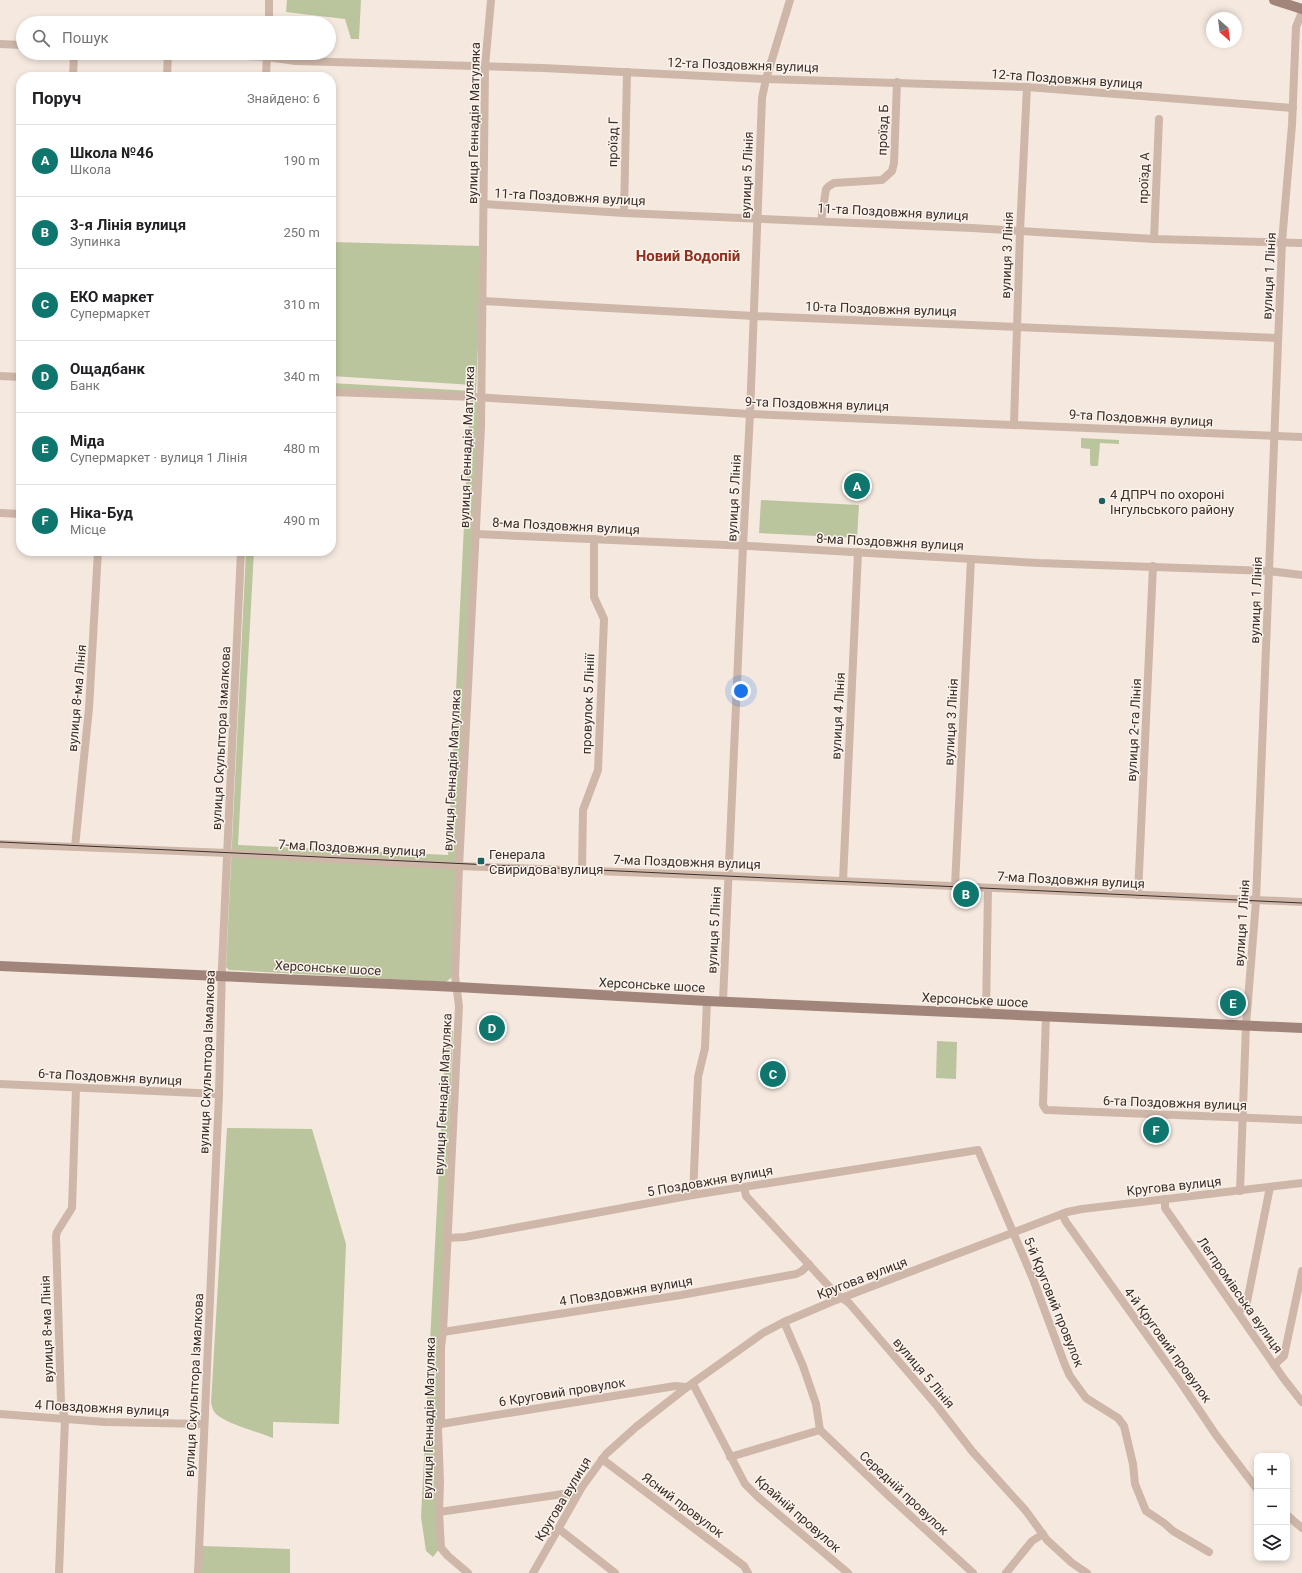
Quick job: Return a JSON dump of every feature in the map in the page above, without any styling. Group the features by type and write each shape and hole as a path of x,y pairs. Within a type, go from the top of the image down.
{"main road":[{"path":"1274,0 1302,10"},
{"name":"Херсонське шосе","path":"0,966 457,987 723,1002 1302,1028"}],"street":[{"path":"269,16 270,0"},
{"name":"вулиця Геннадія Матуляка","path":"468,1573 441,1548 438,1427 440,1424 441,1347 443,1332 459,1006 455,976 459,866 476,534 484,301 485,66 491,0"},
{"name":"вулиця 5 Лінія","path":"723,1002 750,414 762,98 766,79 790,0"},
{"name":"вулиця 1 Лінія","path":"1240,1191 1246,1025 1256,901 1282,242 1293,108 1296,27 1302,10"},
{"path":"0,44 16,45"},
{"path":"73,72 74,60"},
{"path":"167,72 168,60"},
{"path":"266,72 267,60"},
{"name":"12-та Поздовжня вулиця","path":"291,60 485,66 766,79 1027,87 1293,108"},
{"name":"проїзд Г","path":"624,212 627,72"},
{"name":"проїзд Б","path":"821,221 826,190 829,186 834,183 882,180 892,171 894,163 897,82"},
{"name":"вулиця 3 Лінія","path":"1014,424 1020,231 1027,87"},
{"name":"проїзд А","path":"1154,239 1159,119"},
{"name":"11-та Поздовжня вулиця","path":"484,204 1154,239 1302,242"},
{"name":"10-та Поздовжня вулиця","path":"484,301 754,316 1278,338"},
{"path":"0,376 16,376"},
{"name":"9-та Поздовжня вулиця","path":"336,392 481,397 750,414 1302,437"},
{"path":"0,513 16,514"},
{"name":"8-ма Поздовжня вулиця","path":"476,534 743,546 1039,563 1269,571 1302,575"},
{"name":"провулок 5 Лініії","path":"582,870 583,810 597,774 604,619 594,597 594,539"},
{"name":"вулиця 4 Лінія","path":"843,881 858,552"},
{"name":"вулиця 8-ма Лінія","path":"75,847 89,708 98,556"},
{"name":"вулиця Скульптора Ізмалкова","path":"198,1573 241,556"},
{"name":"вулиця 3 Лінія","path":"955,886 971,559"},
{"name":"вулиця 2-га Лінія","path":"1138,895 1153,566"},
{"name":"7-ма Поздовжня вулиця","path":"0,844 228,853 459,866 729,876 1302,902"},
{"path":"986,1013 988,888"},
{"path":"694,1195 698,1077 705,1048 707,1001"},
{"name":"6-та Поздовжня вулиця","path":"1046,1016 1043,1105 1046,1110 1243,1119 1302,1120"},
{"name":"6-та Поздовжня вулиця","path":"0,1084 219,1094"},
{"name":"вулиця 8-ма Лінія","path":"59,1573 66,1419 61,1403 56,1236 72,1208 76,1088"},
{"name":"5 Поздовжня вулиця","path":"447,1238 472,1236 694,1195 978,1150"},
{"name":"5-й Круговий провулок","path":"978,1150 1033,1279 1070,1376 1086,1398 1118,1418 1124,1426 1131,1456 1135,1484 1146,1511 1164,1522 1173,1531 1209,1552"},
{"name":"Кругова вулиця","path":"533,1573 576,1497 602,1459 636,1428 690,1386 763,1333 784,1322 842,1298 1062,1214 1082,1209 1302,1183"},
{"name":"вулиця 5 Лінія","path":"744,1187 746,1196 835,1293 849,1304 911,1375 972,1451 1026,1512 1042,1534 1061,1554 1084,1572"},
{"path":"1238,1312 1247,1302 1270,1187"},
{"name":"Легпромівська вулиця","path":"1164,1199 1165,1208 1274,1365 1302,1402"},
{"name":"4-й Круговий провулок","path":"1062,1214 1066,1222 1181,1383 1216,1435 1254,1485"},
{"name":"4 Повздовжня вулиця","path":"443,1332 681,1295 796,1274 802,1271 809,1264"},
{"path":"1274,1365 1284,1356 1302,1271"},
{"path":"730,1457 820,1430 816,1404 803,1366 784,1322"},
{"name":"6 Круговий провулок","path":"440,1424 675,1386 690,1386"},
{"name":"Крайній провулок","path":"690,1386 745,1484 758,1497 848,1573"},
{"name":"4 Повздовжня вулиця","path":"0,1414 106,1422 204,1424"},
{"name":"Середній провулок","path":"820,1430 973,1573"},
{"name":"Ясний провулок","path":"602,1459 744,1566 747,1572"},
{"path":"439,1512 563,1494 576,1497"},
{"path":"1290,1518 1302,1528"},
{"path":"558,1529 616,1573"},
{"path":"1006,1573 1032,1541 1042,1534"}],"green space":[{"path":"287,0 361,0 359,39 351,39 345,19 336,18 336,16 320,16 286,12"},
{"path":"336,242 482,246 476,394 336,389 336,383 473,391 473,385 336,376"},
{"path":"470,401 476,401 479,405 452,977 446,982 229,970 226,967 246,556 254,556 238,845 448,855"},
{"path":"1081,438 1119,440 1119,444 1100,443 1098,466 1091,466 1090,449 1081,448"},
{"path":"761,500 859,505 857,538 759,533"},
{"path":"446,1031 453,1031 444,1253 440,1548 433,1557 426,1551 421,1517"},
{"path":"937,1041 957,1042 956,1079 936,1078"},
{"path":"227,1128 312,1129 346,1244 339,1424 273,1422 273,1438 227,1421 214,1412 211,1403"},
{"path":"202,1546 290,1549 290,1573 201,1573"}],"tram line":[{"path":"0,842 1302,903"}],"place":[{"name":"Школа №46","path":"857,486"},
{"name":"4 ДПРЧ по охороні Інгульського району","path":"1102,501"},
{"name":"Генерала Свиридова вулиця","path":"481,861"},
{"name":"3-я Лінія вулиця","path":"966,894"},
{"name":"Міда","path":"1233,1003"},
{"name":"Ощадбанк","path":"492,1028"},
{"name":"ЕКО маркет","path":"773,1074"},
{"name":"Ніка-Буд","path":"1156,1130"}],"district":[{"name":"Новий Водопій","path":"688,256"}]}
